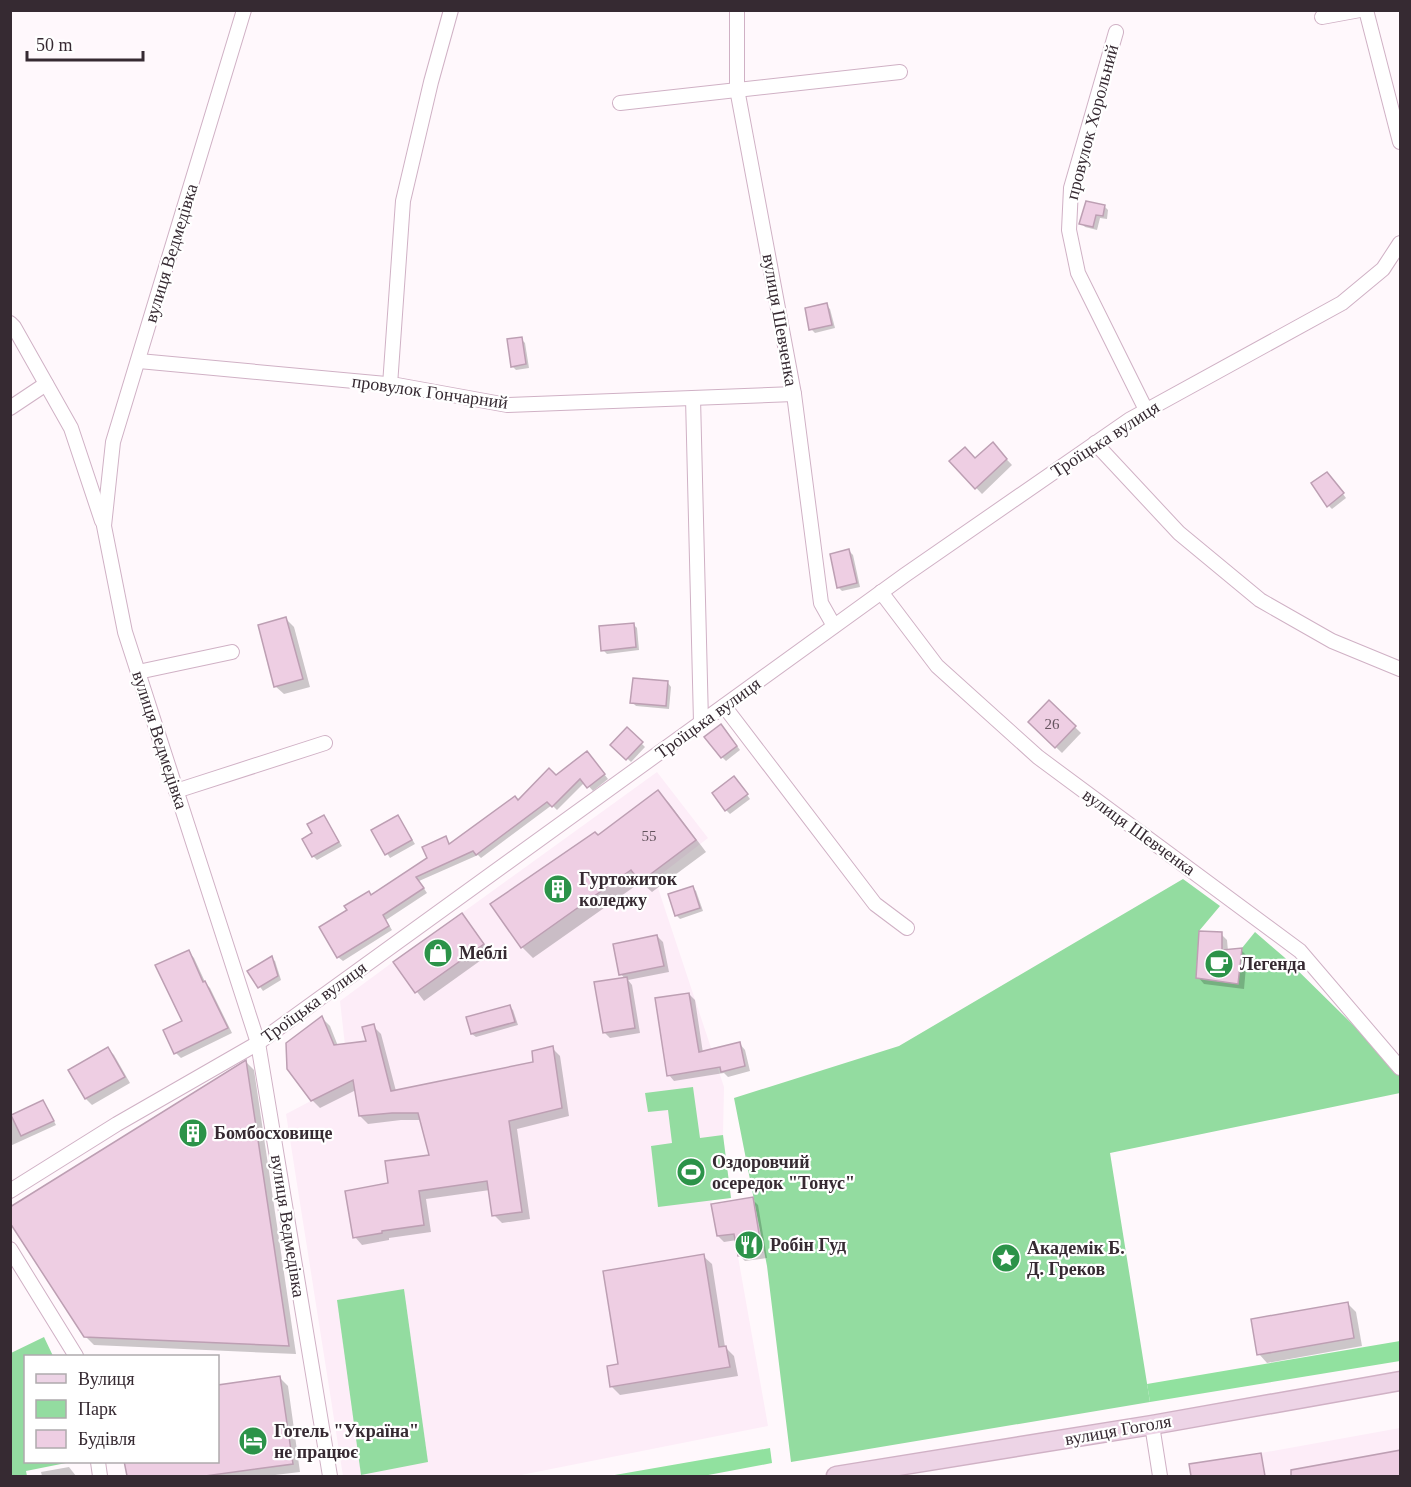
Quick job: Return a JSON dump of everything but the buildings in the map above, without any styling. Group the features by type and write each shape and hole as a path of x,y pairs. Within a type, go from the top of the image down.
{"street":[{"name":"вулиця Ведмедівка","path":"244,10 113,442 104,526 124,632 258,1043 330,1476"},
{"path":"390,385 403,201 431,82 452,10"},
{"name":"вулиця Шевченка","path":"737,10 737,89 794,394 821,603 834,626"},
{"path":"1322,18 1360,10"},
{"path":"1366,10 1401,142"},
{"name":"провулок Хорольний","path":"1116,32 1071,188 1069,230 1078,273 1146,410"},
{"path":"620,103 900,72"},
{"name":"Троїцька вулиця","path":"10,1191 117,1124 258,1043 881,592 1095,443 1146,410 1342,303 1383,269 1401,243"},
{"path":"10,323 15,327 71,428 104,526"},
{"name":"провулок Гончарний","path":"139,361 390,385 507,405 794,394"},
{"path":"10,408 46,384"},
{"path":"693,398 701,722"},
{"path":"1095,443 1179,533 1260,600 1332,641 1401,669"},
{"name":"вулиця Шевченка","path":"881,592 937,666 1038,757 1300,951 1401,1068"},
{"path":"138,672 232,652"},
{"path":"724,706 875,904 907,928"},
{"path":"176,791 325,743"},
{"path":"10,1249 75,1355"},
{"name":"вулиця Гоголя","path":"836,1476 1152,1425 1401,1381"},
{"path":"1152,1425 1160,1476"}],"shaded area":[{"path":"657,772 708,838 655,879 724,1087 723,1135 731,1198 712,1200 711,1204 717,1236 734,1234 768,1426 516,1476 343,1476 286,1114 349,1081 340,1001 393,962 415,993 483,945 462,913"},
{"path":"1400,1428 1400,1476 1265,1476 1261,1453"}],"green space":[{"path":"1183,879 1220,906 1199,931 1196,978 1242,948 1255,932 1284,957 1400,1071 1400,1093 1110,1153 1150,1402 791,1462 767,1266 734,1098 899,1046"},
{"name":"Оздоровчий осередок \"Тонус\"","path":"693,1087 700,1138 723,1135 731,1198 658,1207 651,1146 672,1143 668,1110 648,1112 645,1093"},
{"path":"404,1289 428,1462 361,1475 337,1300"},
{"path":"44,1337 53,1355 24,1355 24,1463 66,1463 26,1471 27,1476 11,1476 11,1353"},
{"path":"1400,1341 1400,1361 1150,1402 1147,1384"},
{"path":"770,1448 772,1463 703,1476 609,1476"}],"place":[{"name":"Гуртожиток коледжу","path":"558,889"},
{"name":"Меблі","path":"438,953"},
{"name":"Легенда","path":"1219,964"},
{"name":"Бомбосховище","path":"193,1133"},
{"name":"Оздоровчий осередок \"Тонус\"","path":"691,1172"},
{"name":"Робін Гуд","path":"749,1245"},
{"name":"Академік Б. Д. Греков","path":"1006,1258"},
{"name":"Готель \"Україна\" не працює","path":"253,1441"}]}
